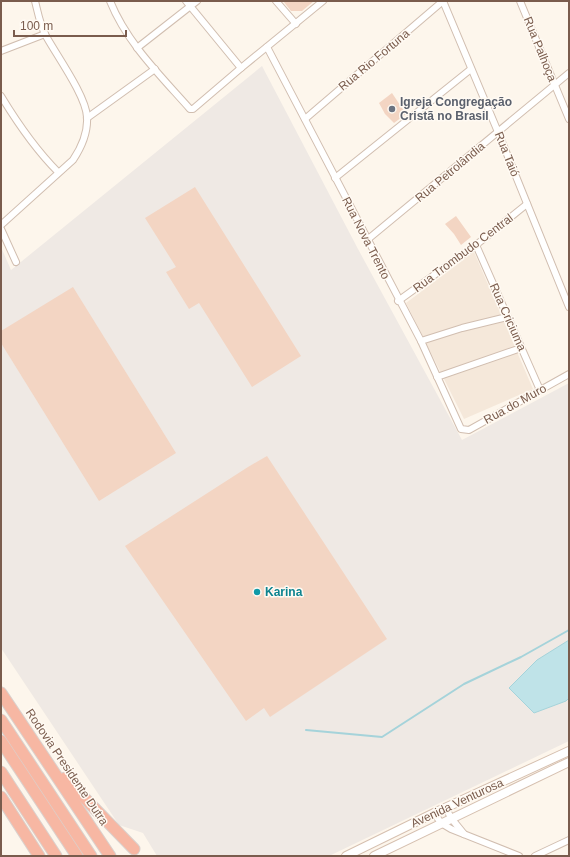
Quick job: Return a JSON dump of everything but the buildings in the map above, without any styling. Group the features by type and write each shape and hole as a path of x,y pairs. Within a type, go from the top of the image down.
{"highway":[{"name":"Rodovia Presidente Dutra","path":"1,693 46,758 110,856"},
{"path":"1,720 91,856"},
{"path":"1,741 76,856"},
{"path":"46,758 137,853"},
{"path":"1,772 56,856"},
{"path":"1,797 39,856"}],"street":[{"path":"1,225 73,160 83,141 87,118 86,110 80,95 45,34 35,1"},
{"path":"110,1 119,22 137,48 190,109 195,109 241,68 268,48 324,1"},
{"path":"137,48 188,4 197,1"},
{"path":"276,1 296,24"},
{"name":"Rua Taió","path":"443,1 569,307"},
{"name":"Rua Rio Fortuna","path":"305,119 443,1"},
{"name":"Rua Palhoça","path":"520,1 569,119"},
{"path":"188,4 241,68"},
{"path":"1,50 45,34"},
{"name":"Rua Nova Trento","path":"268,48 398,301 421,341 461,429"},
{"path":"87,118 155,69"},
{"path":"335,178 471,69"},
{"name":"Rua Petrolândia","path":"367,240 569,73"},
{"path":"1,96 22,130 44,158 58,172"},
{"name":"Rua Trombudo Central","path":"398,301 476,245 527,204"},
{"path":"1,229 16,262"},
{"name":"Rua Criciuma","path":"476,245 540,390"},
{"path":"421,341 462,328 507,317"},
{"path":"437,377 521,348"},
{"name":"Rua do Muro","path":"461,429 469,430 569,374"},
{"name":"Avenida Venturosa","path":"346,856 434,813 569,752"},
{"name":"Avenida Venturosa","path":"374,856 569,762"},
{"path":"446,808 451,818 465,835"},
{"path":"434,813 441,823 465,835 519,856"},
{"path":"535,856 569,840"}],"shaded area":[{"path":"262,66 358,249 462,440 569,383 569,741 329,856 157,856 143,833 119,825 1,648 1,247 11,270"},
{"path":"474,252 533,389 464,419 406,303"}],"water":[{"path":"569,640 569,698 566,701 534,713 509,688 537,660"}],"waterway":[{"path":"306,730 382,737 464,684 521,657 569,630"}],"place":[{"name":"Igreja Congregação Cristã no Brasil","path":"392,109"},
{"name":"Karina","path":"257,592"}]}
